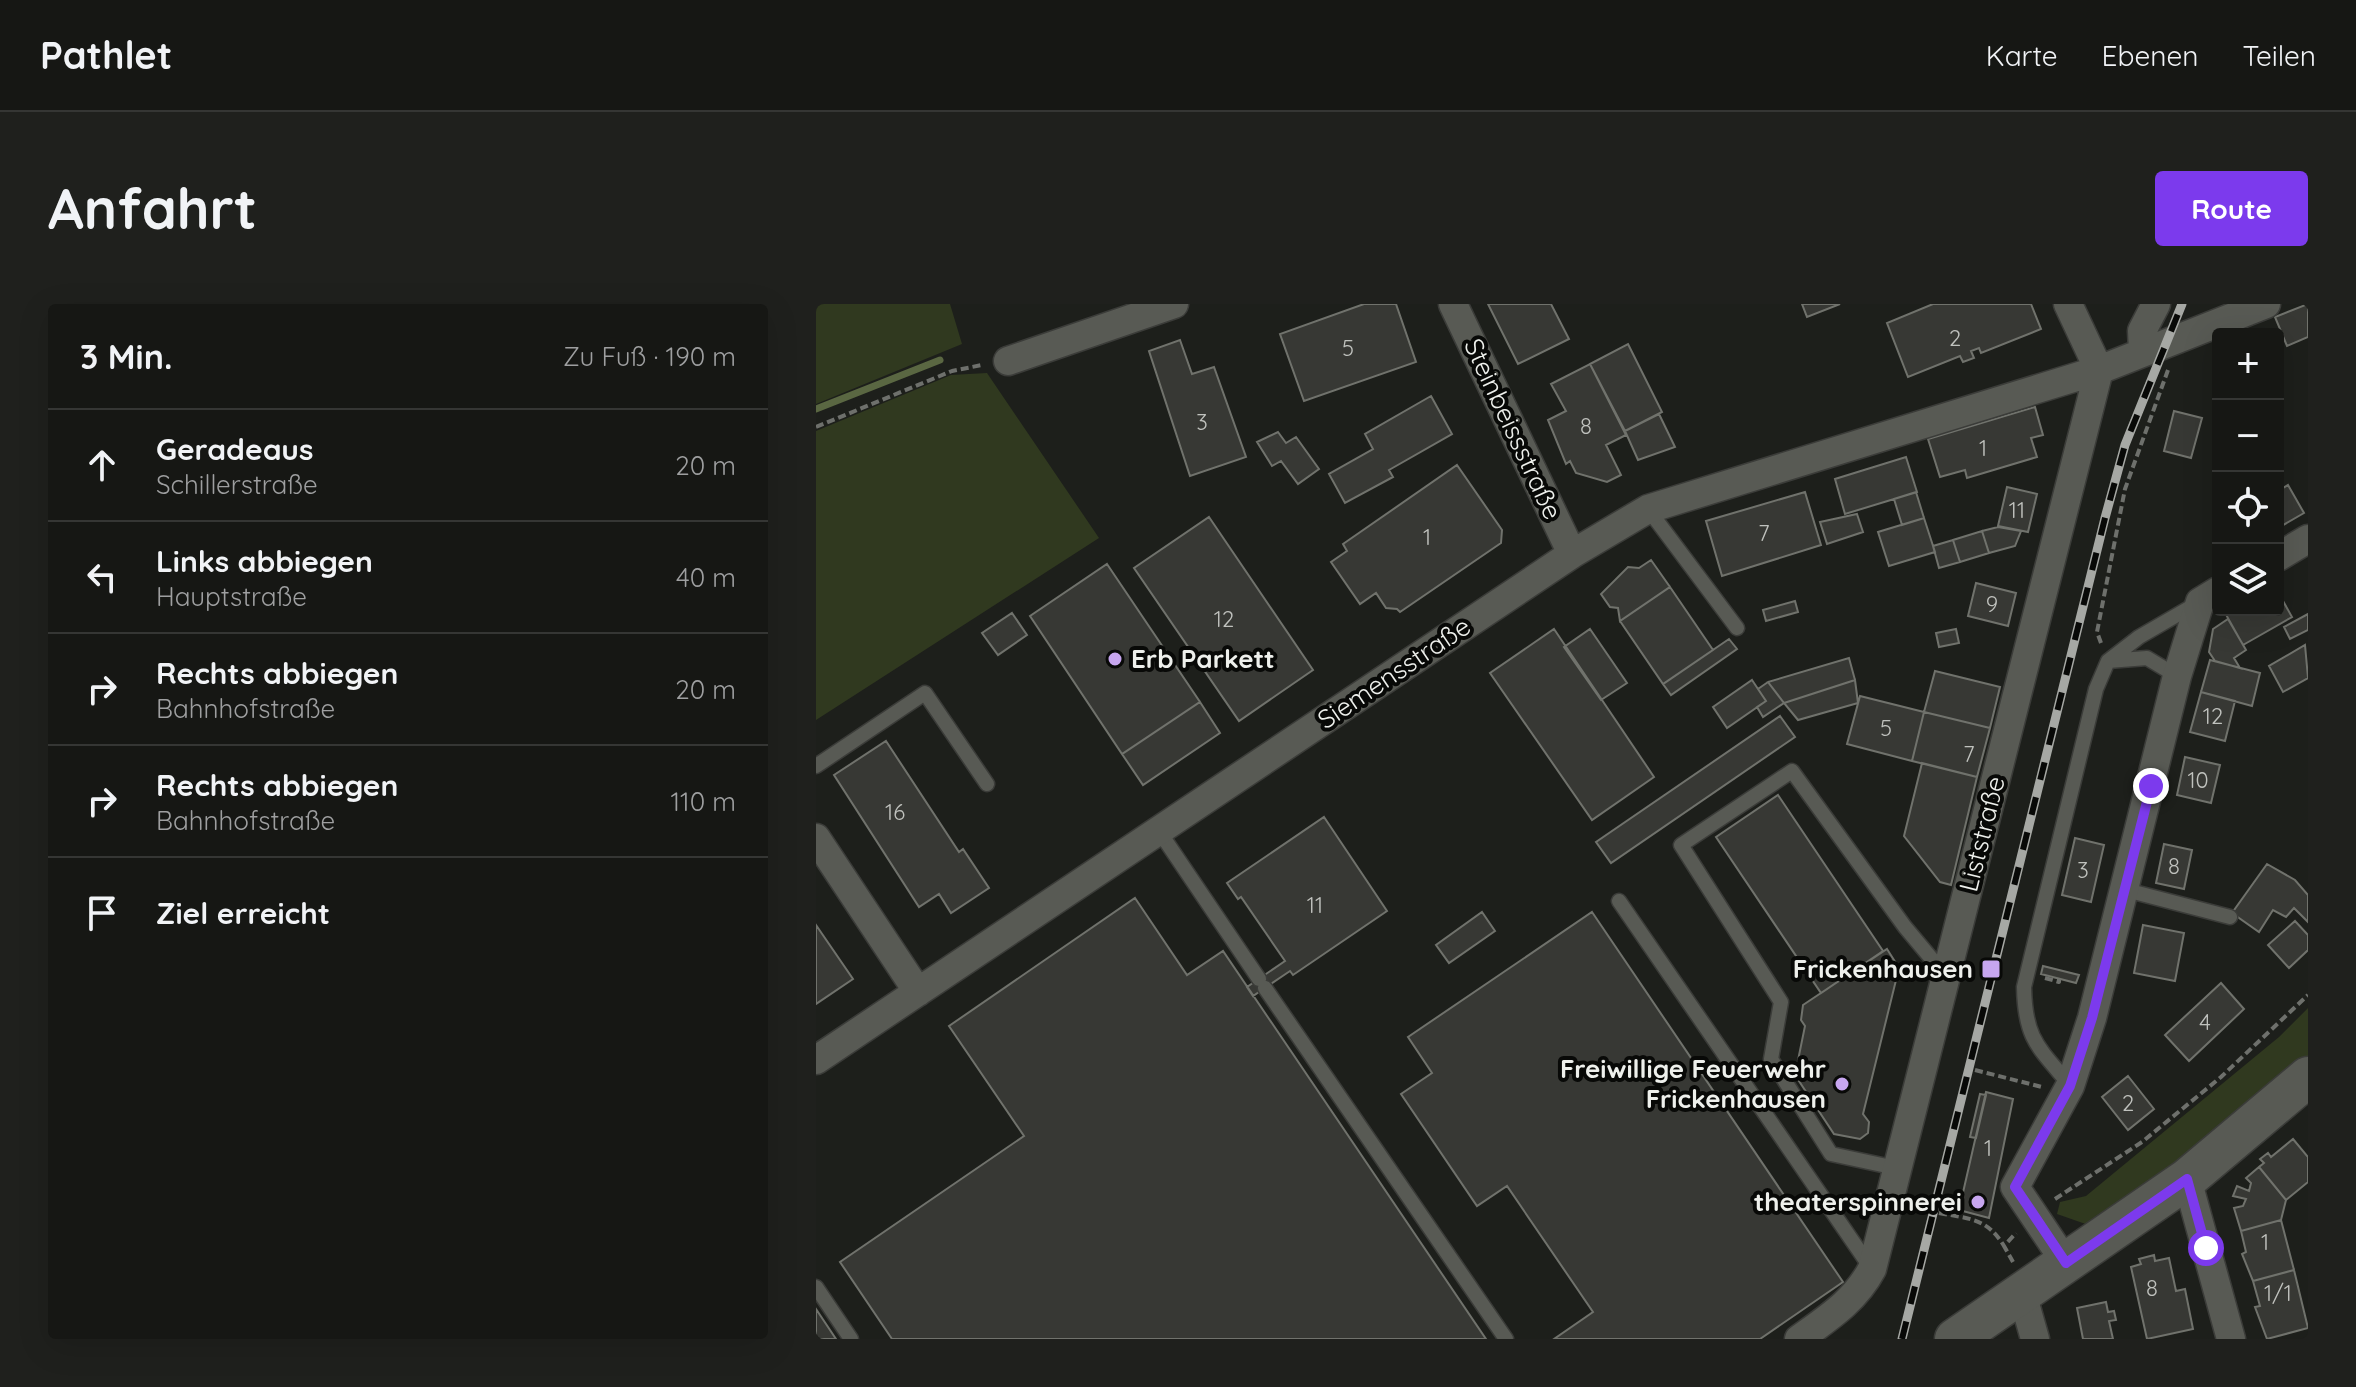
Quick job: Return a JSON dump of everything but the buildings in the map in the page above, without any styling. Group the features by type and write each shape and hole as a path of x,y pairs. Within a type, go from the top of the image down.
{"main road":[{"path":"1955,1339 2187,1179 2308,1077"}],"street":[{"path":"1008,361 1174,304"},
{"name":"Steinbeissstraße","path":"1453,304 1572,554"},
{"path":"2068,304 2099,370"},
{"path":"2143,351 2142,331 2156,304"},
{"name":"Siemensstraße","path":"816,1060 1572,554 1648,509 2099,370 2266,304"},
{"name":"Liststraße","path":"1799,1339 1847,1304 1862,1288 1872,1269 2099,370"},
{"path":"2284,553 2308,539"},
{"path":"2066,1263 2015,1187 2070,1086 2126,890 2177,676 2209,597"},
{"path":"816,838 918,992"},
{"path":"2187,1179 2231,1339"},
{"path":"2022,1293 2035,1339"}],"lane":[{"path":"1648,509 1737,628"},
{"path":"2070,1086 2033,1041 2025,1019 2024,987 2096,689 2108,661 2139,637 2209,597"},
{"path":"2108,661 2147,658 2177,676"},
{"path":"816,766 925,693 987,784"},
{"path":"1896,1168 1831,1154 1771,1059 1781,1002 1681,845 1792,771 1905,927 1947,977"},
{"path":"1159,831 1506,1339"},
{"path":"2126,890 2230,917"},
{"path":"1619,901 1872,1269"},
{"path":"816,1287 851,1339"}],"path":[{"path":"2108,661 2097,632 2125,489 2179,338"},
{"path":"816,427 952,371 1008,361"},
{"path":"2033,1215 2142,1142 2221,1077 2308,995"},
{"path":"1975,1070 2031,1084"},
{"path":"1939,1213 1986,1223 1994,1229 2004,1246"}],"green space":[{"path":"816,304 950,304 962,344 816,404"},
{"path":"987,373 1099,538 816,720 816,431 951,375"},
{"path":"2308,1008 2308,1062 2097,1228 2057,1214 2060,1202 2086,1196 2279,1037"}],"waterway":[{"path":"816,409 940,360"}],"railway":[{"path":"1902,1339 2105,518 2125,445 2182,304"}],"place":[{"name":"Erb Parkett","path":"1115,659"},
{"name":"Frickenhausen","path":"1991,969"},
{"name":"Freiwillige Feuerwehr Frickenhausen","path":"1842,1084"},
{"name":"theaterspinnerei","path":"1978,1202"}],"route":[{"path":"2151,786 2092,1018 2070,1086 2015,1187 2066,1263 2187,1179 2206,1248"}]}
